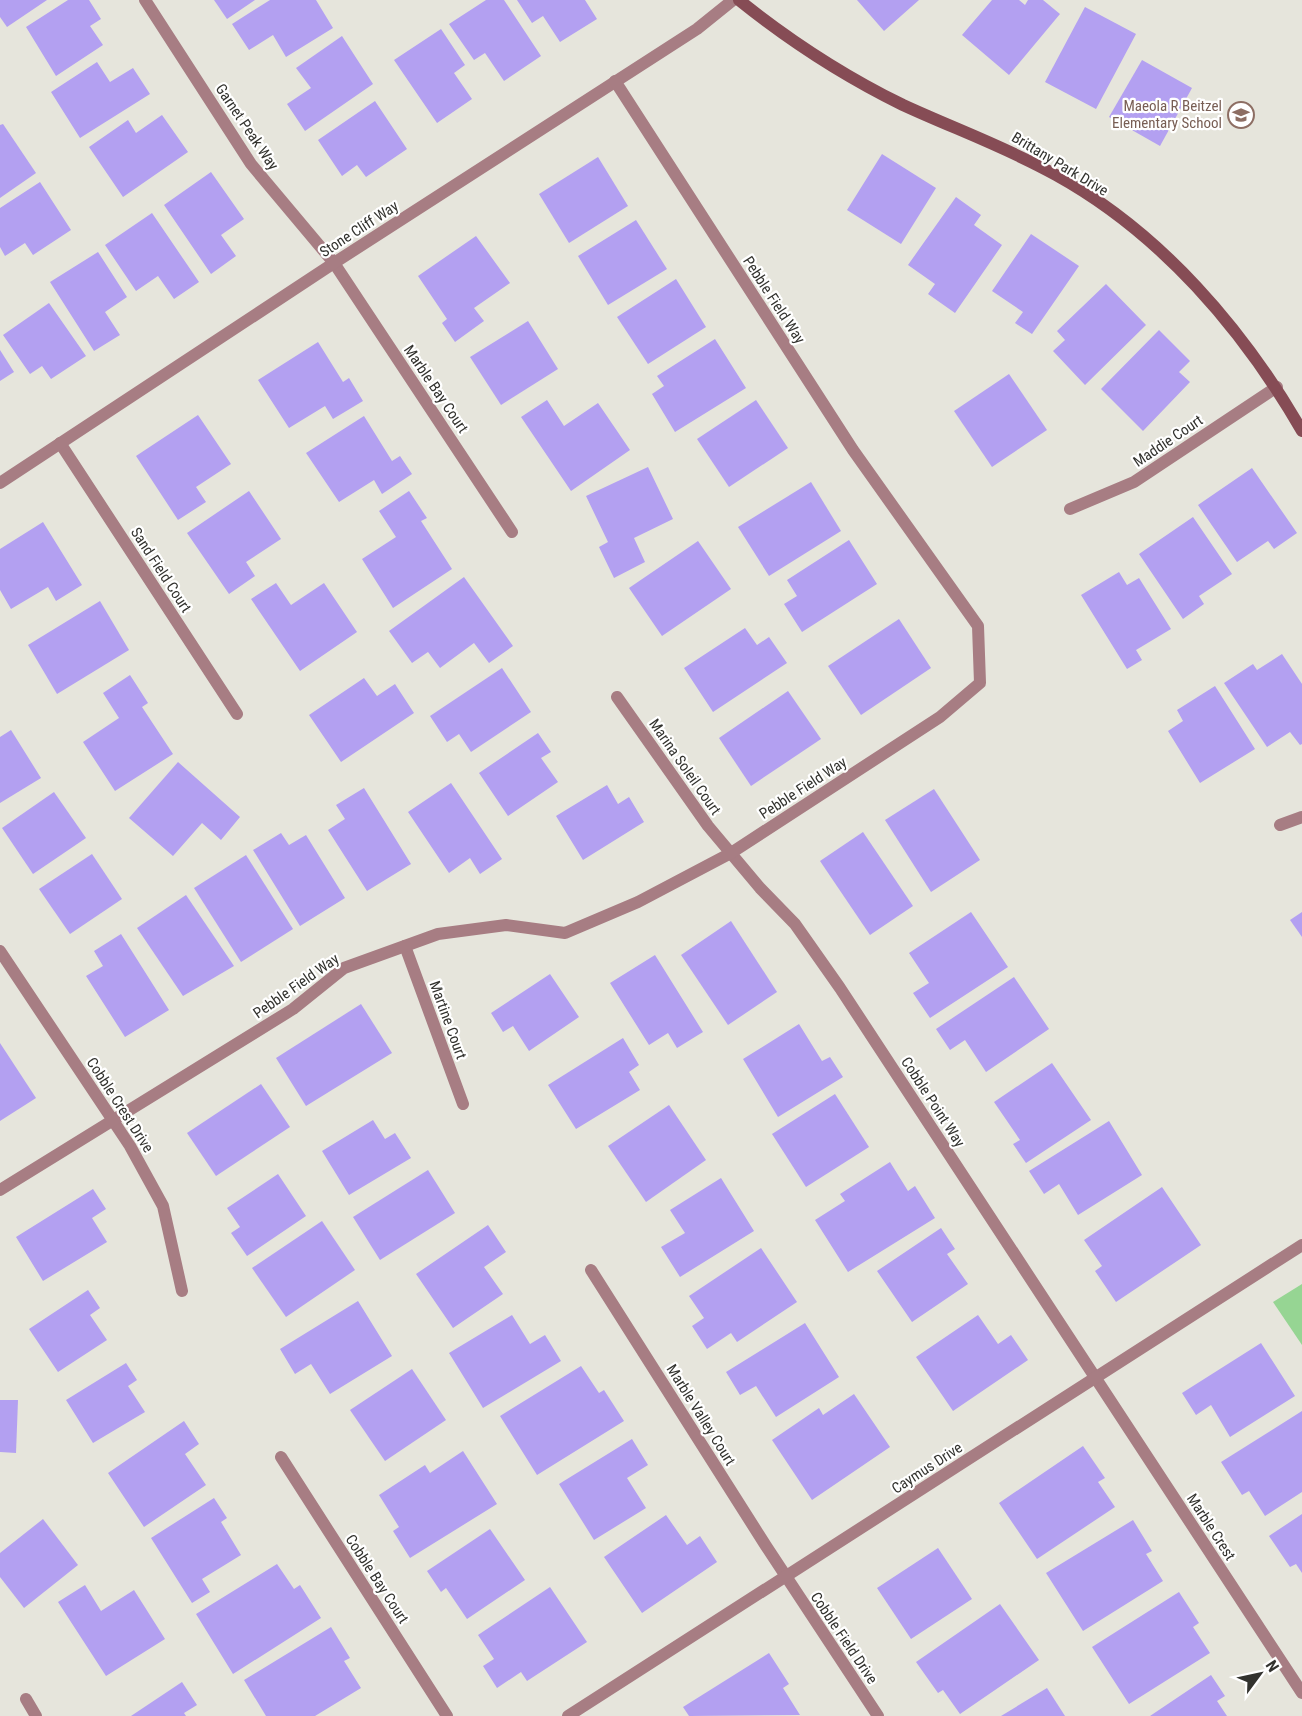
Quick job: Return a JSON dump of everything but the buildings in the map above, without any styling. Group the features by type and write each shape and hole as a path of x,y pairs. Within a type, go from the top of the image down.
{"street":[{"name":"Garnet Peak Way","path":"145,0 251,164 334,263"},
{"name":"Stone Cliff Way","path":"0,483 334,263 697,29 733,0"},
{"name":"Brittany Park Drive","path":"739,0 782,34 841,73 904,105 996,143 1058,176 1117,216 1172,261 1221,313 1277,387 1302,431"},
{"name":"Pebble Field Way","path":"0,1190 293,1009 344,968 438,934 506,925 565,933 638,902 731,853 940,717 980,683 978,626 853,450 615,81"},
{"name":"Marble Bay Court","path":"334,263 512,532"},
{"name":"Maddie Court","path":"1070,509 1134,482 1277,387"},
{"name":"Sand Field Court","path":"60,443 237,714"},
{"name":"Marina Soleil Court","path":"617,697 731,853"},
{"path":"1280,825 1302,817"},
{"name":"Cobble Point Way","path":"731,853 795,924 840,988 1094,1378"},
{"name":"Martine Court","path":"405,946 463,1104"},
{"name":"Cobble Crest Drive","path":"0,951 113,1119 163,1206 182,1291"},
{"name":"Caymus Drive","path":"568,1716 1302,1245"},
{"name":"Marble Valley Court","path":"591,1270 786,1576"},
{"name":"Marble Crest","path":"1094,1378 1302,1693"},
{"name":"Cobble Bay Court","path":"281,1457 447,1716"},
{"name":"Cobble Field Drive","path":"786,1576 878,1716"},
{"path":"26,1699 36,1716"}],"green space":[{"path":"1302,1284 1302,1345 1273,1302"}],"place":[{"name":"Maeola R Beitzel Elementary School","path":"1241,115"}]}
